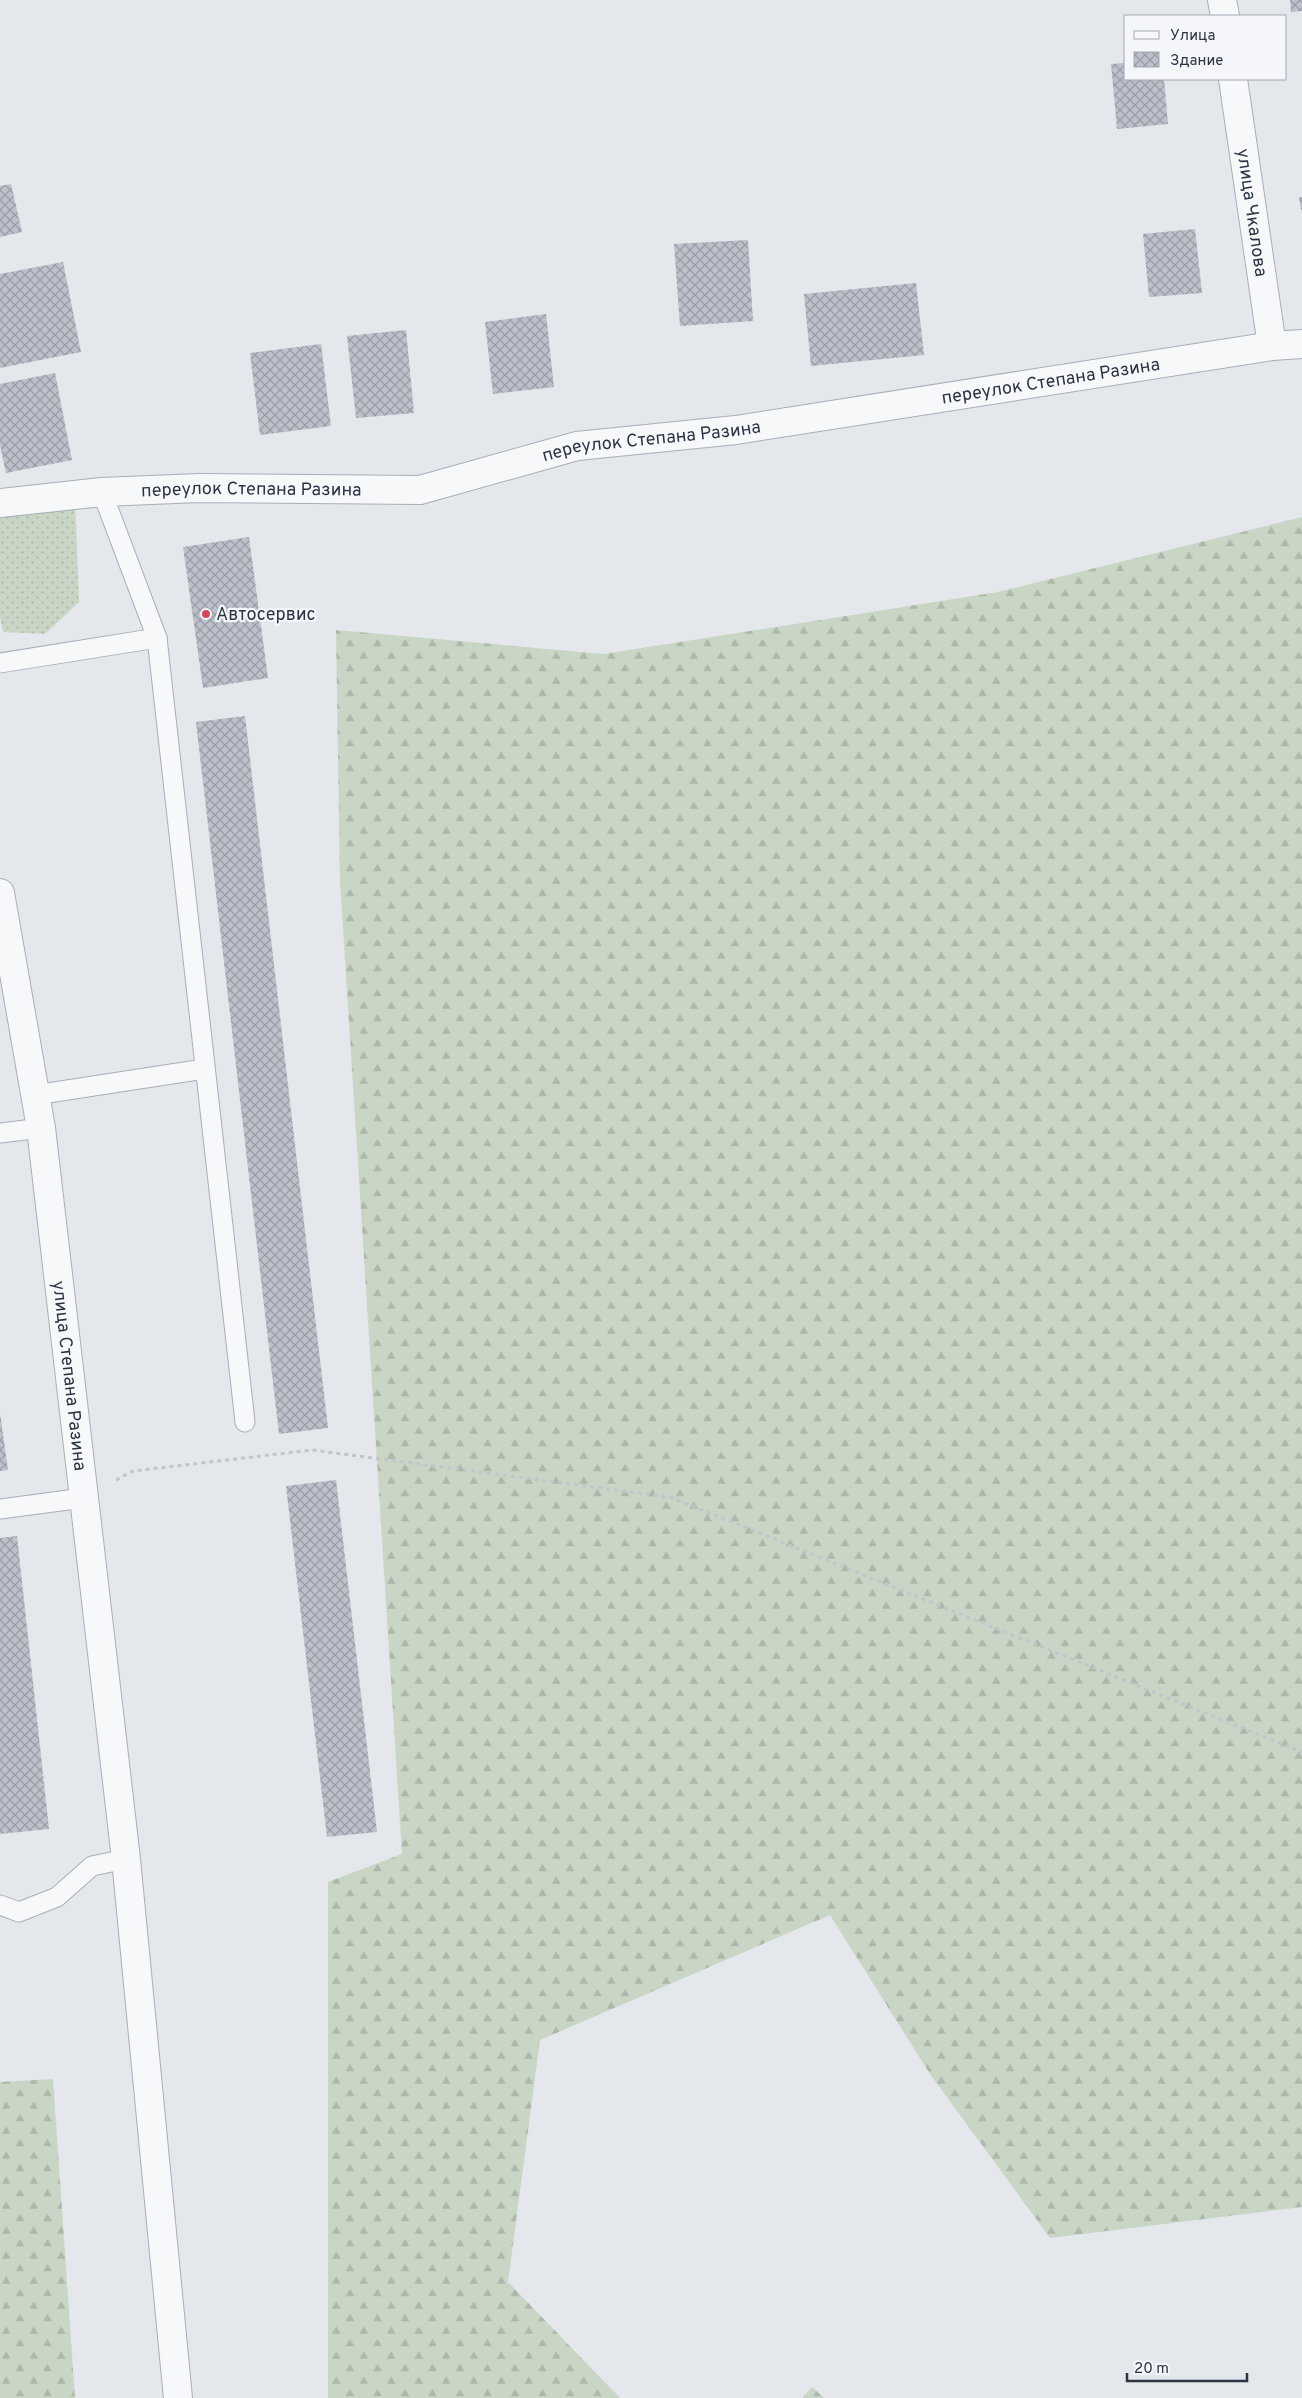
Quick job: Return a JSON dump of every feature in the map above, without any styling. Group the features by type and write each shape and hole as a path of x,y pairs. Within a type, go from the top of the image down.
{"street":[{"path":"1222,0 1225,15"},
{"name":"улица Чкалова","path":"1234,80 1272,346"},
{"name":"переулок Степана Разина","path":"0,504 102,492 200,488 420,490 577,446 736,430 1272,346 1302,344"},
{"name":"улица Степана Разина","path":"0,893 41,1128 126,1859 178,2398"}],"lane":[{"path":"102,492 157,638 245,1422"},
{"path":"0,663 157,638"},
{"path":"35,1095 204,1069"},
{"path":"0,1133 41,1128"},
{"path":"0,1509 83,1498"},
{"path":"0,1905 19,1912 57,1897 92,1866 126,1859"}],"path":[{"path":"83,1498 133,1471 312,1450 670,1497 1302,1752"}],"green space":[{"path":"0,490 75,499 79,602 45,634 3,632 0,617"},
{"path":"1302,517 1302,2207 1050,2238 930,2074 830,1915 540,2040 508,2282 620,2398 328,2398 328,1882 402,1854 340,881 336,630 604,654 998,592"},
{"path":"53,2079 75,2398 0,2398 0,2082"},
{"path":"812,2387 824,2398 802,2398"}],"building":[{"path":"1290,0 1302,0 1302,11 1291,12"},
{"path":"1124,63 1124,80 1164,80 1168,124 1117,129 1111,64"},
{"path":"11,184 22,232 0,237 0,186"},
{"path":"1299,197 1302,197 1302,210 1301,210"},
{"path":"1195,229 1202,293 1149,297 1143,234"},
{"path":"748,240 753,321 680,326 674,244"},
{"path":"63,262 81,352 0,368 0,274"},
{"path":"916,283 924,355 811,366 804,294"},
{"path":"546,314 554,387 493,394 485,322"},
{"path":"406,330 414,413 356,418 347,336"},
{"path":"321,344 331,426 260,435 250,353"},
{"path":"55,373 72,460 6,473 0,445 0,384"},
{"path":"249,537 268,678 203,688 183,547"},
{"path":"245,716 328,1428 279,1434 196,722"},
{"path":"0,1413 8,1470 0,1471"},
{"path":"336,1480 377,1832 327,1837 286,1486"},
{"path":"17,1536 49,1829 0,1834 0,1538"}],"place":[{"name":"Автосервис","path":"206,614"}]}
